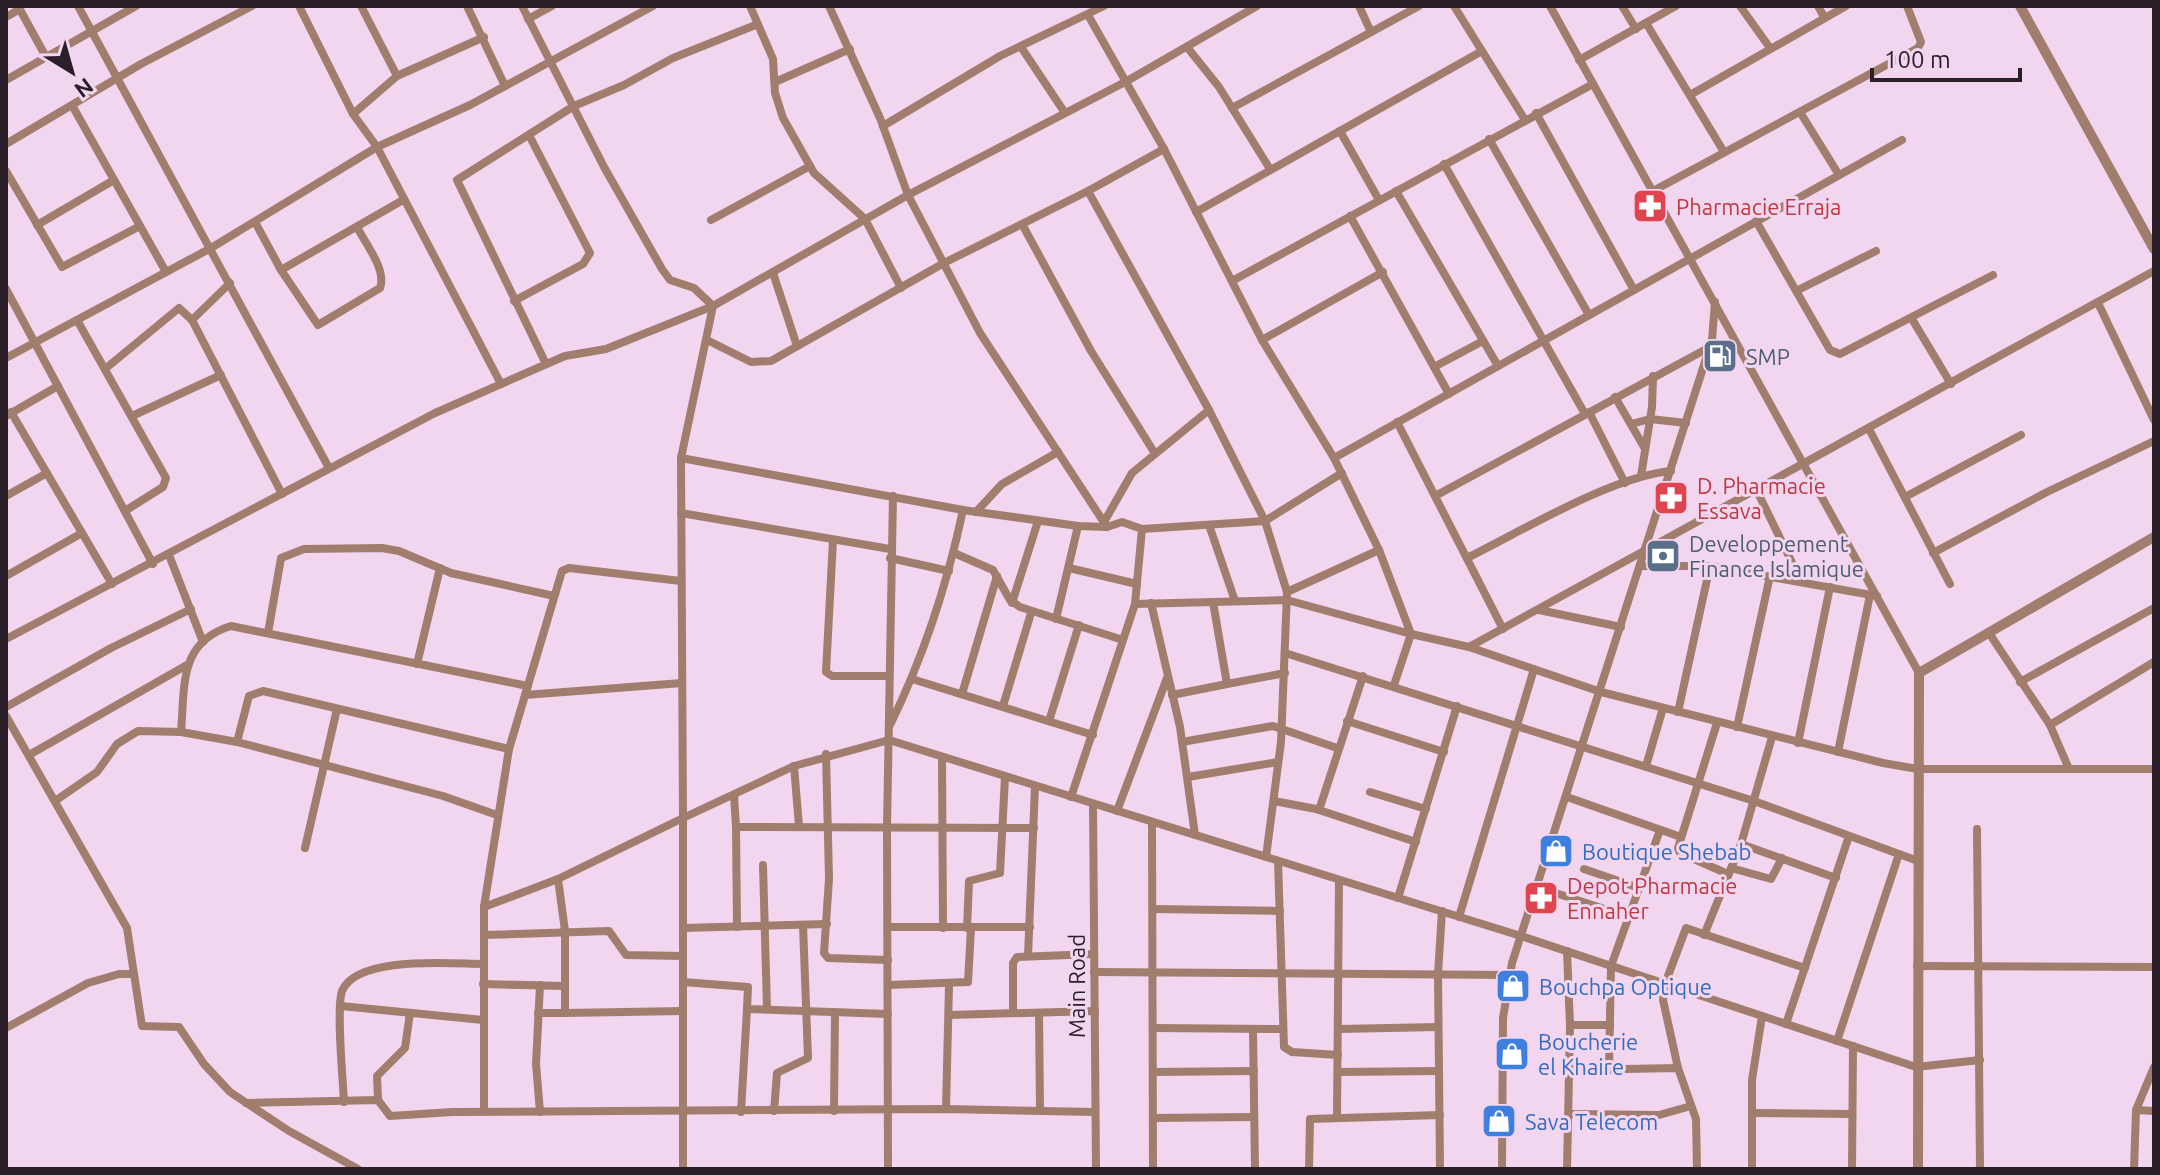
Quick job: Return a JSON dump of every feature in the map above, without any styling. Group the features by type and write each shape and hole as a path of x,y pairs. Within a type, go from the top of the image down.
{"street":[{"path":"78,6 329,468"},
{"path":"6,80 136,6"},
{"path":"6,144 73,107 117,77 252,6"},
{"path":"299,6 353,114 377,147 501,384"},
{"path":"361,6 397,76"},
{"path":"467,6 505,86"},
{"path":"522,6 552,59 604,167 667,276 694,288 713,306"},
{"path":"528,19 552,6"},
{"path":"6,358 211,248 377,147 505,86 653,6"},
{"path":"750,6 773,59 778,106 810,166 827,189 865,219 901,288"},
{"path":"829,6 883,126 908,195 987,345 1106,525"},
{"path":"883,126 1021,47 1104,6"},
{"path":"6,639 153,564 380,439 546,364 575,353 606,349 713,306 908,195 1127,81 1257,6"},
{"path":"1359,6 1371,32"},
{"path":"1232,108 1419,6"},
{"path":"1454,6 1525,120"},
{"path":"1550,6 1805,466 1873,596 1919,673 1918,1169"},
{"path":"1622,6 1636,29"},
{"path":"1579,60 1676,6"},
{"path":"1740,6 1770,48"},
{"path":"1818,6 1824,17"},
{"path":"1690,95 1846,6"},
{"path":"1653,191 1918,48 1921,42 1907,6"},
{"path":"2020,6 2154,249"},
{"path":"6,17 19,8 46,57"},
{"path":"1088,15 1164,149 1262,340 1334,458 1379,550 1411,634 1394,685"},
{"path":"1646,23 1724,152"},
{"path":"546,364 457,183 466,172 530,137 574,106 624,85 673,58 758,24"},
{"path":"353,114 397,76 484,37"},
{"path":"1021,47 1065,113"},
{"path":"1187,47 1232,108 1270,169"},
{"path":"775,82 850,49"},
{"path":"1196,212 1482,51"},
{"path":"1232,281 1593,84"},
{"path":"73,107 166,272"},
{"path":"1800,112 1839,175"},
{"path":"1536,113 1634,290"},
{"path":"1340,131 1379,200"},
{"path":"514,301 583,264 590,253 530,137"},
{"path":"1489,139 1589,315"},
{"path":"1334,458 1902,140"},
{"path":"707,340 751,362 762,363 944,263 1164,149"},
{"path":"1444,164 1625,483"},
{"path":"711,220 810,166"},
{"path":"6,171 62,267 140,226"},
{"path":"37,225 114,180"},
{"path":"1088,191 1209,410 1265,521 1287,596 1281,728 1266,857"},
{"path":"1396,191 1498,366"},
{"path":"281,270 403,200"},
{"path":"1350,216 1449,394"},
{"path":"1756,221 1830,350 1840,354 1993,275"},
{"path":"255,222 315,323 322,324 382,284 380,272 357,227"},
{"path":"1022,224 1091,351 1154,452"},
{"path":"1798,290 1876,251"},
{"path":"1469,647 1805,466 2154,271"},
{"path":"1262,340 1383,272"},
{"path":"773,273 797,346"},
{"path":"192,320 230,283"},
{"path":"6,289 153,564"},
{"path":"1502,1169 1501,1060 1510,975 1710,347 1716,326 1715,302"},
{"path":"2098,303 2154,420"},
{"path":"683,1169 681,458 713,306"},
{"path":"105,369 179,308 192,320 282,494"},
{"path":"1912,319 1951,384"},
{"path":"77,320 167,482 125,511"},
{"path":"1434,367 1483,341"},
{"path":"1437,495 1710,347"},
{"path":"132,416 221,375"},
{"path":"1641,476 1653,376"},
{"path":"58,386 9,414 112,584"},
{"path":"1615,397 1644,447"},
{"path":"1106,525 1132,473 1209,410"},
{"path":"1631,424 1650,419 1686,423"},
{"path":"1397,422 1503,629"},
{"path":"1869,429 1950,584"},
{"path":"1905,497 2021,435"},
{"path":"1933,553 2059,486 2154,441"},
{"path":"976,512 1002,484 1058,452"},
{"path":"681,458 963,510 1078,526 1122,522 1142,529 1265,521 1342,473"},
{"path":"1467,558 1641,476 1671,471"},
{"path":"6,496 47,473"},
{"path":"1757,491 1801,581"},
{"path":"888,1169 887,827 893,496"},
{"path":"889,727 912,679 949,571 963,510"},
{"path":"681,513 751,522 949,571"},
{"path":"1012,603 1038,521"},
{"path":"1209,525 1235,601"},
{"path":"1056,619 1078,526"},
{"path":"1071,797 1135,604 1142,529"},
{"path":"6,576 82,533"},
{"path":"1919,673 2154,537"},
{"path":"833,540 826,672 832,676 889,676"},
{"path":"268,633 278,568 284,554 291,551 382,548 399,551 440,568 554,596"},
{"path":"1135,604 1287,596 1379,550"},
{"path":"954,553 990,567 1012,603 1031,613 1123,640"},
{"path":"169,555 203,642"},
{"path":"1640,566 1710,566 1873,596"},
{"path":"1678,712 1710,566"},
{"path":"417,664 440,568"},
{"path":"484,1112 484,907 497,815 509,749 562,571 569,568 681,581"},
{"path":"1069,568 1137,584"},
{"path":"962,694 997,576"},
{"path":"1737,727 1770,576"},
{"path":"1798,743 1830,587"},
{"path":"1287,596 1411,634 1469,647 1601,692 1772,737 1918,769 2154,769"},
{"path":"1838,752 1873,596"},
{"path":"1213,602 1227,684"},
{"path":"1151,603 1182,742 1195,835"},
{"path":"2020,682 2154,608"},
{"path":"6,707 111,648 191,609"},
{"path":"1539,610 1621,627"},
{"path":"1003,706 1031,613"},
{"path":"1049,721 1079,625"},
{"path":"181,732 187,665 194,650 231,626 526,690 682,683"},
{"path":"1989,633 2050,725 2069,769"},
{"path":"1285,653 1584,745 1754,801 1918,861"},
{"path":"2050,725 2154,662"},
{"path":"29,755 187,665"},
{"path":"1459,917 1534,669"},
{"path":"1172,695 1285,673"},
{"path":"1319,810 1363,676"},
{"path":"1117,811 1168,677"},
{"path":"912,679 1093,735"},
{"path":"237,742 246,704 255,693 509,749"},
{"path":"1398,898 1457,706"},
{"path":"1646,766 1663,708"},
{"path":"305,848 337,709"},
{"path":"6,716 127,928 142,1026 179,1027 204,1064 246,1103 358,1169"},
{"path":"1347,721 1444,752"},
{"path":"1717,723 1681,837 1680,853 1730,871 1771,879 1782,858"},
{"path":"1182,742 1261,727 1281,728 1337,748"},
{"path":"55,801 97,772 117,744 130,734 146,729 237,742 443,796 497,815"},
{"path":"1704,935 1741,844 1772,737"},
{"path":"484,907 558,879 794,766 826,754 889,740 1521,936 1916,1067 1980,1060"},
{"path":"826,754 829,826 824,953 828,958 888,960"},
{"path":"942,757 943,928"},
{"path":"1188,777 1278,762"},
{"path":"794,766 799,826"},
{"path":"888,985 949,985 970,980 966,885 971,879 999,875 1005,777"},
{"path":"1028,956 1035,786"},
{"path":"1370,792 1426,809"},
{"path":"734,795 737,927"},
{"path":"1567,797 1681,837"},
{"path":"1274,801 1319,810 1416,842"},
{"name":"Main Road","path":"1093,804 1096,1169"},
{"path":"1152,822 1153,1169"},
{"path":"736,827 1034,828"},
{"path":"1977,829 1980,1169"},
{"path":"1609,1070 1611,966 1660,830"},
{"path":"1786,1024 1849,836"},
{"path":"1741,844 1836,878"},
{"path":"1837,1041 1899,854"},
{"path":"1278,861 1286,1050 1338,1055"},
{"path":"763,865 767,1009"},
{"path":"1584,869 1639,888"},
{"path":"558,879 565,931 565,1013"},
{"path":"1337,1118 1339,880"},
{"path":"1537,887 1629,917"},
{"path":"1153,909 1280,911"},
{"path":"1440,1169 1438,974 1442,911"},
{"path":"683,928 827,924"},
{"path":"774,1111 777,1073 808,1058 803,925"},
{"path":"888,927 1030,927"},
{"path":"1697,1169 1697,1128 1665,1023 1665,984 1684,930 1689,928 1805,968"},
{"path":"484,935 609,931 626,955 683,956"},
{"path":"1567,951 1570,1025 1567,1169"},
{"path":"1013,1013 1013,959 1094,954"},
{"path":"344,1102 341,1006 342,991 349,982 380,966 483,964"},
{"path":"1917,966 2154,967"},
{"path":"1094,972 1510,975"},
{"path":"6,1028 88,983 119,974 134,974"},
{"path":"683,982 748,987 741,1112"},
{"path":"483,984 563,986"},
{"path":"540,985 536,1064 540,1112"},
{"path":"946,1109 949,985"},
{"path":"341,1006 483,1020"},
{"path":"747,1009 888,1014"},
{"path":"538,1013 683,1011"},
{"path":"949,1015 1095,1011"},
{"path":"410,1013 405,1048 377,1076 378,1100 390,1116 484,1112 886,1112 946,1109 1095,1112"},
{"path":"834,1111 835,1013"},
{"path":"1039,1013 1040,1110"},
{"path":"1752,1169 1753,1066 1762,1016"},
{"path":"1570,1025 1610,1025"},
{"path":"1339,1029 1438,1027"},
{"path":"1153,1028 1283,1029"},
{"path":"1253,1029 1255,1169"},
{"path":"1852,1169 1853,1046"},
{"path":"2134,1169 2136,1110 2154,1067"},
{"path":"1570,1070 1678,1068"},
{"path":"1153,1072 1254,1071"},
{"path":"1338,1072 1439,1071"},
{"path":"246,1103 378,1100"},
{"path":"1569,1114 1659,1115 1691,1106"},
{"path":"2136,1110 2154,1111"},
{"path":"1752,1113 1852,1114"},
{"path":"1309,1169 1308,1121 1440,1115"},
{"path":"1153,1118 1254,1117"}],"place":[{"name":"Pharmacie Erraja","path":"1650,206"},
{"name":"SMP","path":"1720,356"},
{"name":"D. Pharmacie Essava","path":"1671,498"},
{"name":"Developpement Finance Islamique","path":"1663,556"},
{"name":"Boutique Shebab","path":"1556,851"},
{"name":"Depot Pharmacie Ennaher","path":"1541,898"},
{"name":"Bouchpa Optique","path":"1513,986"},
{"name":"Boucherie el Khaire","path":"1512,1054"},
{"name":"Sava Telecom","path":"1499,1121"}]}
